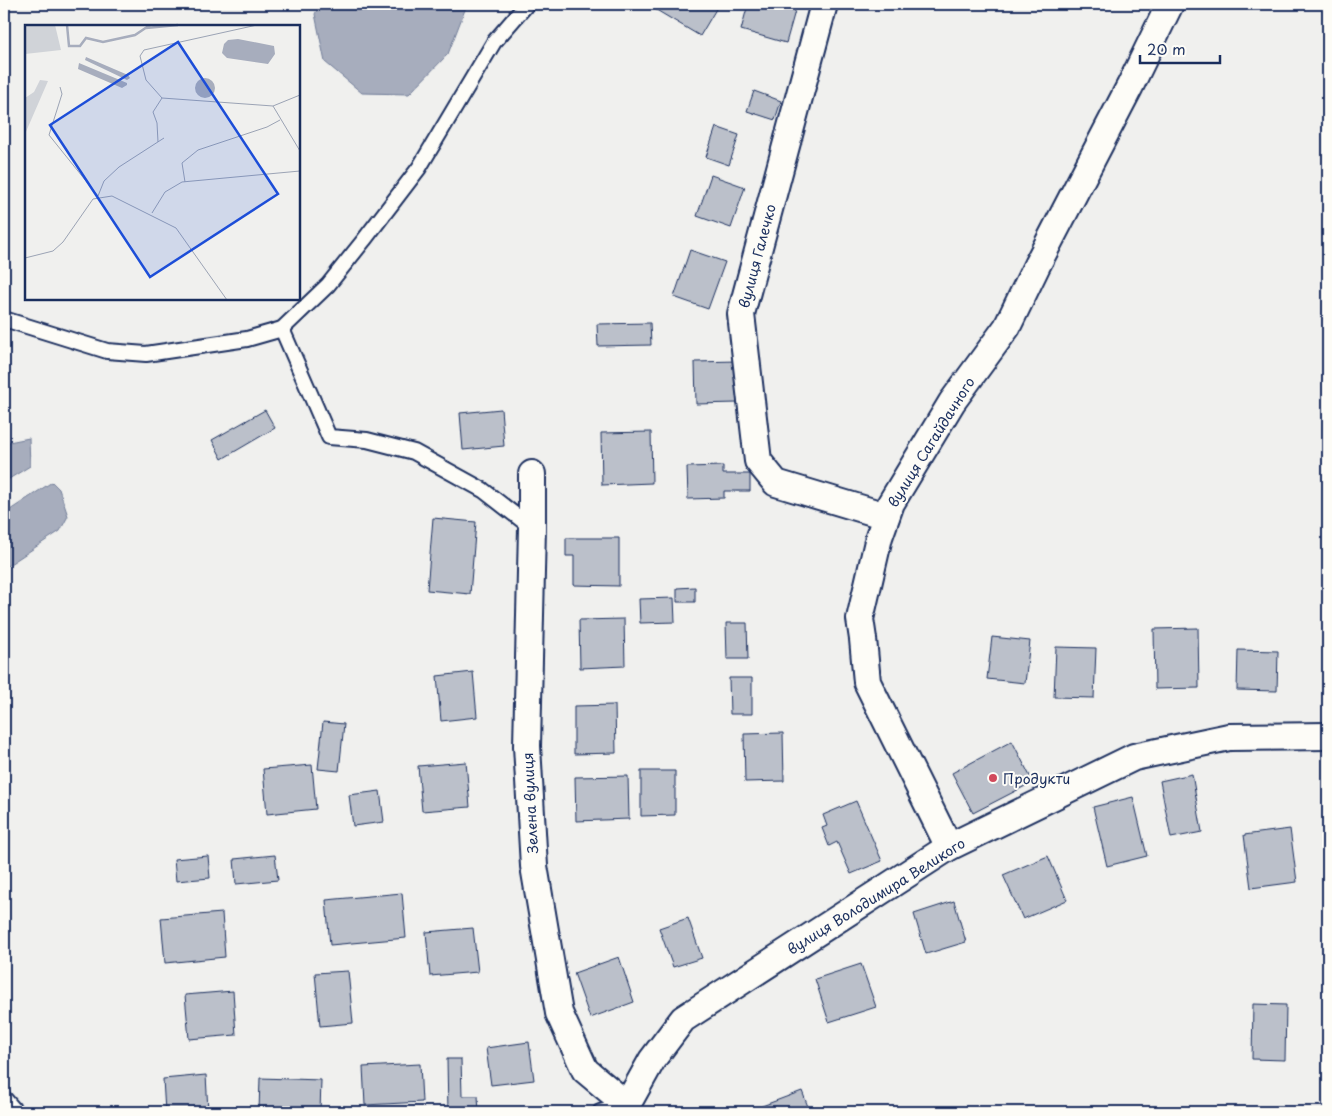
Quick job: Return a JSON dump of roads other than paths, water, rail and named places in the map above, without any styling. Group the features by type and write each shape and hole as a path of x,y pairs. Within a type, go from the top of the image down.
{"street":[{"name":"вулиця Галечко","path":"824,4 741,314 758,461 776,483 886,516"},
{"name":"вулиця Сагайдачного","path":"949,847 867,682 860,618 880,537 891,503 952,402 1008,327 1037,265 1170,4"},
{"name":"Зелена вулиця","path":"532,474 527,746 534,866 559,1013 585,1070 627,1109"},
{"name":"вулиця Володимира Великого","path":"627,1109 652,1060 683,1019 949,847 1134,757 1229,737 1328,736"}],"lane":[{"path":"4,319 107,351 146,354 247,339 282,329 328,285 419,168 494,42 527,4"},
{"path":"282,329 329,437 367,440 414,452 484,490 532,528"},
{"path":"4,1098 16,1112"},
{"path":"600,1112 627,1109"}],"water":[{"path":"320,4 466,4 466,7 448,54 409,94 362,93 325,62 315,14"},
{"path":"29,438 30,466 4,482 4,443"},
{"path":"52,482 59,489 68,516 60,531 4,568 4,514"}],"place":[{"name":"Продукти","path":"993,778"}]}
